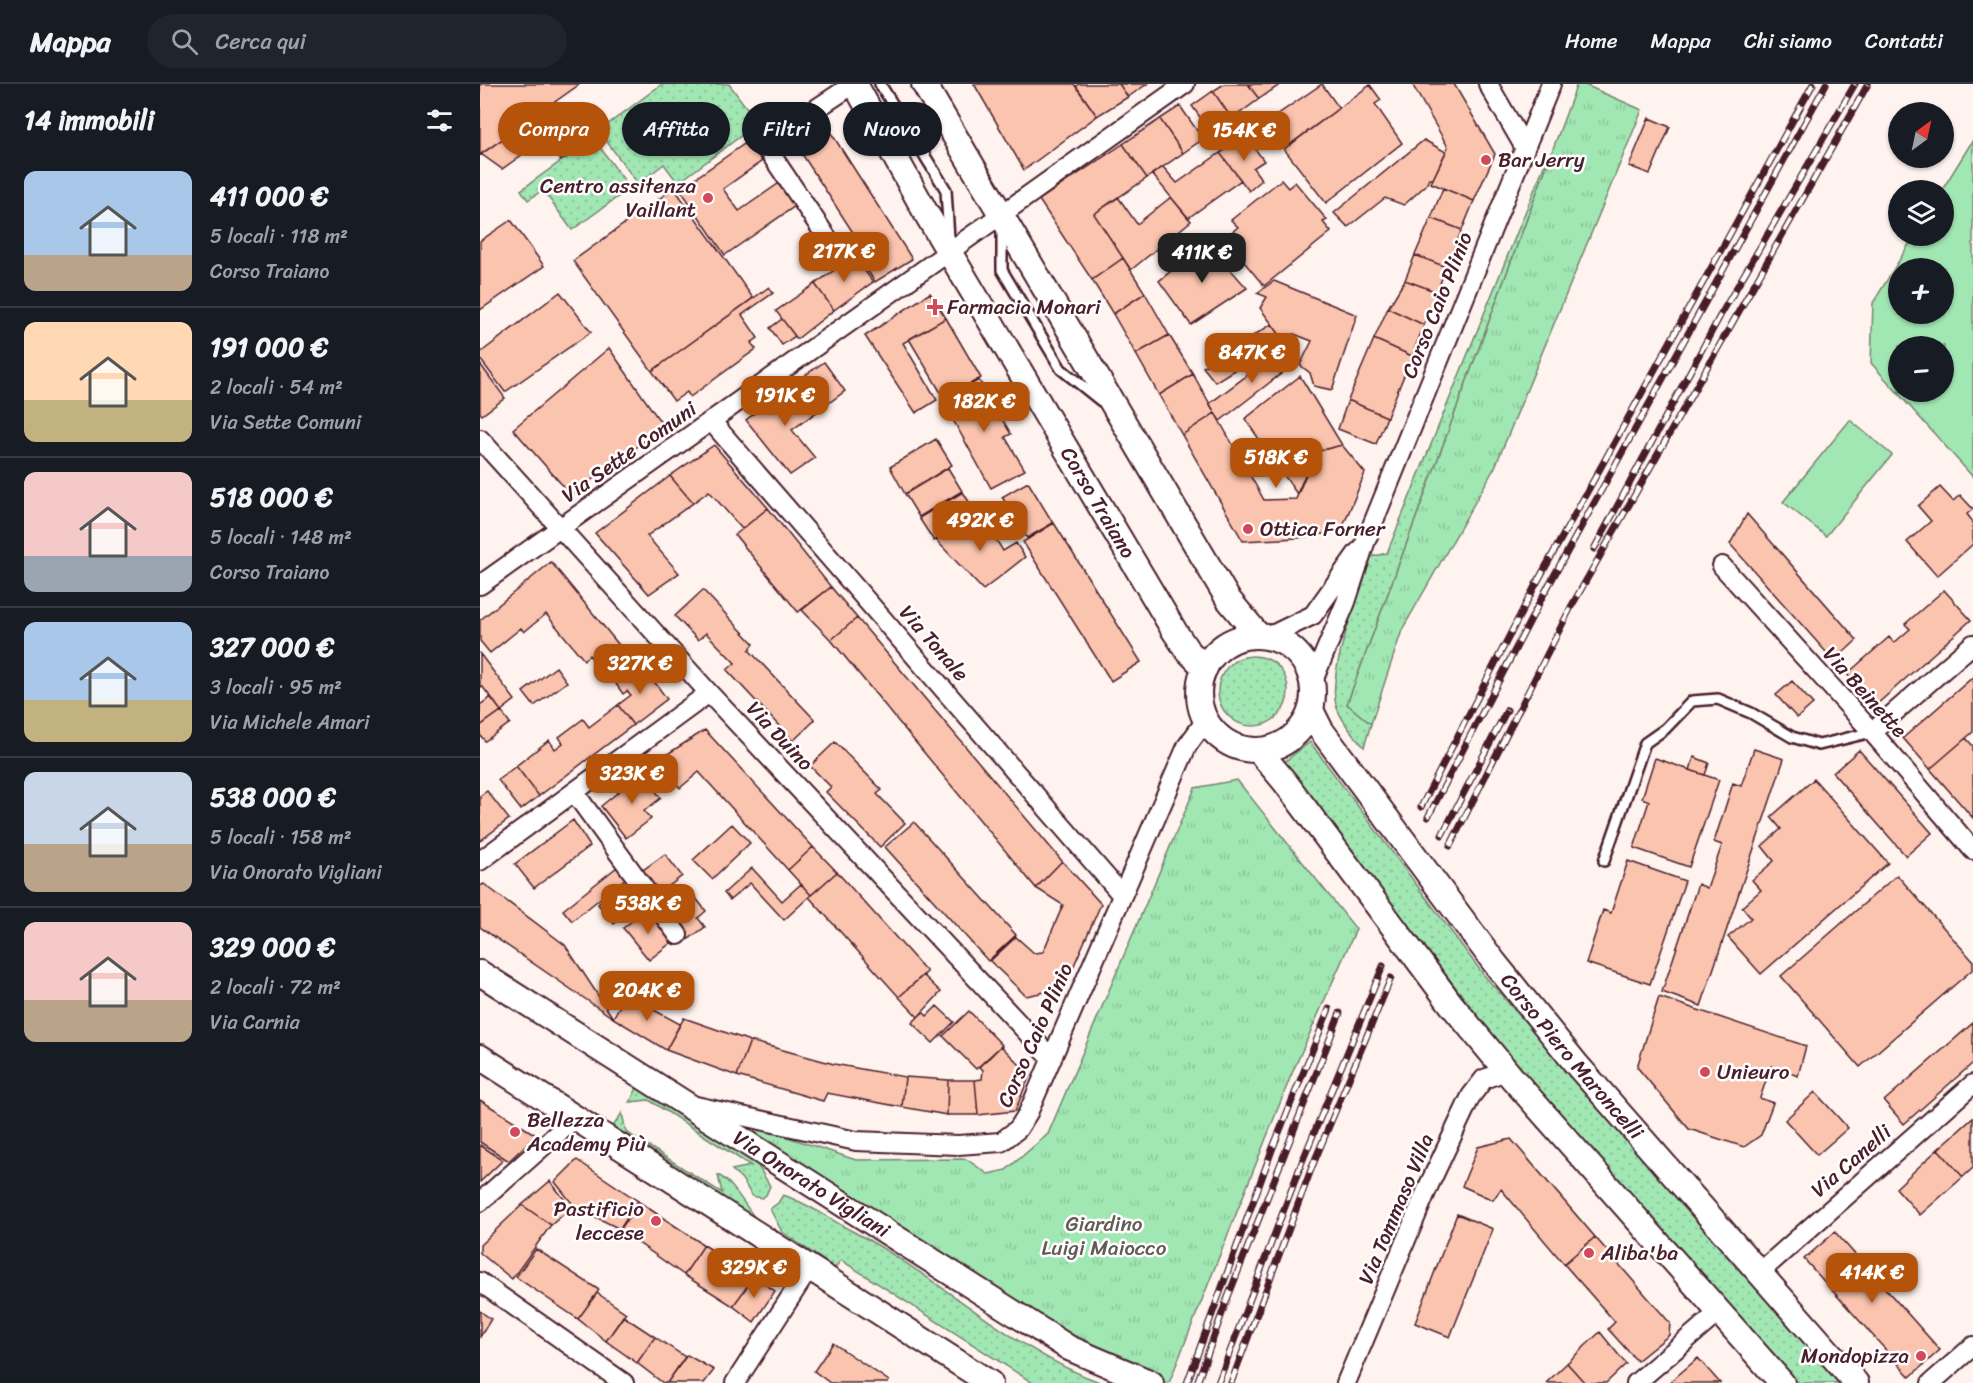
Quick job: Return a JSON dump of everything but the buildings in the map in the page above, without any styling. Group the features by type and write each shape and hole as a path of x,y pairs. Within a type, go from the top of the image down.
{"main road":[{"name":"Corso Traiano","path":"855,84 950,253 1175,632 1187,650 1205,668"},
{"path":"924,84 1228,599 1263,636"},
{"path":"1263,636 1275,639 1300,657 1312,683 1311,710 1294,735 1284,742 1259,751 1245,750 1217,734 1200,708 1197,694 1205,668 1212,657 1231,643 1263,636"},
{"name":"Corso Piero Maroncelli","path":"1311,710 1321,730 1494,962 1577,1065 1856,1383"},
{"path":"1259,751 1285,782 1451,1004 1506,1071 1782,1383"},
{"name":"Via Onorato Vigliani","path":"480,973 1069,1348 1151,1383"},
{"path":"480,1057 990,1383"}],"street":[{"name":"Corso Traiano","path":"836,251 770,153 773,137 855,84"},
{"name":"Via Sette Comuni","path":"480,585 1185,84"},
{"path":"1488,84 1526,148"},
{"name":"Corso Caio Plinio","path":"1312,683 1346,602 1365,543 1551,84"},
{"name":"Via Tonale","path":"712,422 1121,894"},
{"name":"Via Duino","path":"480,439 561,526 709,693 1052,1059"},
{"name":"Corso Caio Plinio","path":"1263,636 1313,615 1343,570 1365,543"},
{"name":"Via Beinette","path":"1722,566 1872,732 1973,850"},
{"path":"1872,732 1973,644"},
{"path":"480,861 709,693"},
{"name":"Corso Caio Plinio","path":"688,1104 856,1141 958,1145 1001,1142 1018,1129 1028,1113 1121,894 1187,747 1206,720"},
{"path":"574,792 678,935"},
{"name":"Via Tommaso Villa","path":"1346,1383 1429,1185 1471,1096 1484,1079 1506,1071"},
{"name":"Via Canelli","path":"1760,1272 1973,1084"},
{"path":"480,1202 575,1118"},
{"path":"735,1383 810,1267"},
{"path":"480,1282 624,1383"},
{"path":"1636,1383 1719,1312"},
{"path":"1931,1383 1973,1346"}],"lane":[{"path":"880,84 946,190 950,253"},
{"path":"1604,861 1645,743 1665,729 1692,700 1718,699 1751,713 1792,737 1819,745 1872,732"}],"green space":[{"path":"662,84 729,84 742,102 742,135 730,144 730,102 638,102"},
{"path":"1577,84 1583,84 1642,110 1495,467 1402,630 1371,724 1347,704"},
{"path":"622,114 622,156 714,156 678,183 664,164 638,184 610,146 610,123"},
{"path":"1973,140 1973,477 1906,402 1954,402 1954,336 1888,336 1888,382 1871,363 1873,303 1888,278 1888,324 1954,324 1954,258 1901,258 1908,246 1954,246 1954,180 1948,180"},
{"path":"568,156 606,156 630,188 572,230 543,190 528,200 521,190"},
{"path":"1546,161 1548,162 1347,704 1371,724 1364,747 1344,722 1336,705 1334,691 1336,673 1346,631 1371,557 1387,553"},
{"path":"1850,420 1892,455 1826,536 1783,502"},
{"path":"1253,656 1266,659 1278,666 1285,678 1288,691 1285,704 1278,716 1266,723 1253,726 1240,723 1228,716 1221,704 1218,691 1221,678 1228,666 1240,659"},
{"path":"1310,742 1483,974 1842,1383 1799,1383 1510,1058 1283,763"},
{"name":"Giardino Luigi Maiocco","path":"1237,780 1356,929 1290,1078 1169,1383 1151,1383 1123,1373 688,1104 856,1160 966,1159 988,1174 1006,1170 1048,1134 1195,788"},
{"path":"640,1082 757,1164 770,1186 766,1195 762,1198 752,1196 742,1179 732,1170 751,1166 649,1100 630,1102"},
{"path":"622,1113 626,1132 722,1193 718,1175 723,1178 756,1219 610,1131"},
{"path":"783,1195 810,1207 884,1249 1036,1352 1102,1383 1033,1383 841,1260 835,1268 782,1232 770,1209"}],"railway":[{"path":"1421,807 1535,586 1813,84"},
{"path":"1428,817 1545,592 1826,84"},
{"path":"1594,549 1720,316 1855,84"},
{"path":"1450,846 1571,607 1868,84"},
{"path":"1442,835 1507,710"},
{"path":"1218,1383 1302,1162 1383,966"},
{"path":"1231,1383 1312,1167 1391,978"},
{"path":"1187,1383 1272,1150 1329,1009"},
{"path":"1197,1383 1228,1297 1340,1013"}],"place":[{"name":"Bar Jerry","path":"1486,160"},
{"name":"Centro assitenza Vaillant","path":"708,198"},
{"name":"Farmacia Monari","path":"935,307"},
{"name":"Ottica Forner","path":"1248,529"},
{"name":"Unieuro","path":"1705,1072"},
{"name":"Bellezza Academy Più","path":"515,1132"},
{"name":"Pastificio leccese","path":"656,1221"},
{"name":"Aliba'ba","path":"1589,1253"},
{"name":"Mondopizza","path":"1921,1356"}]}
